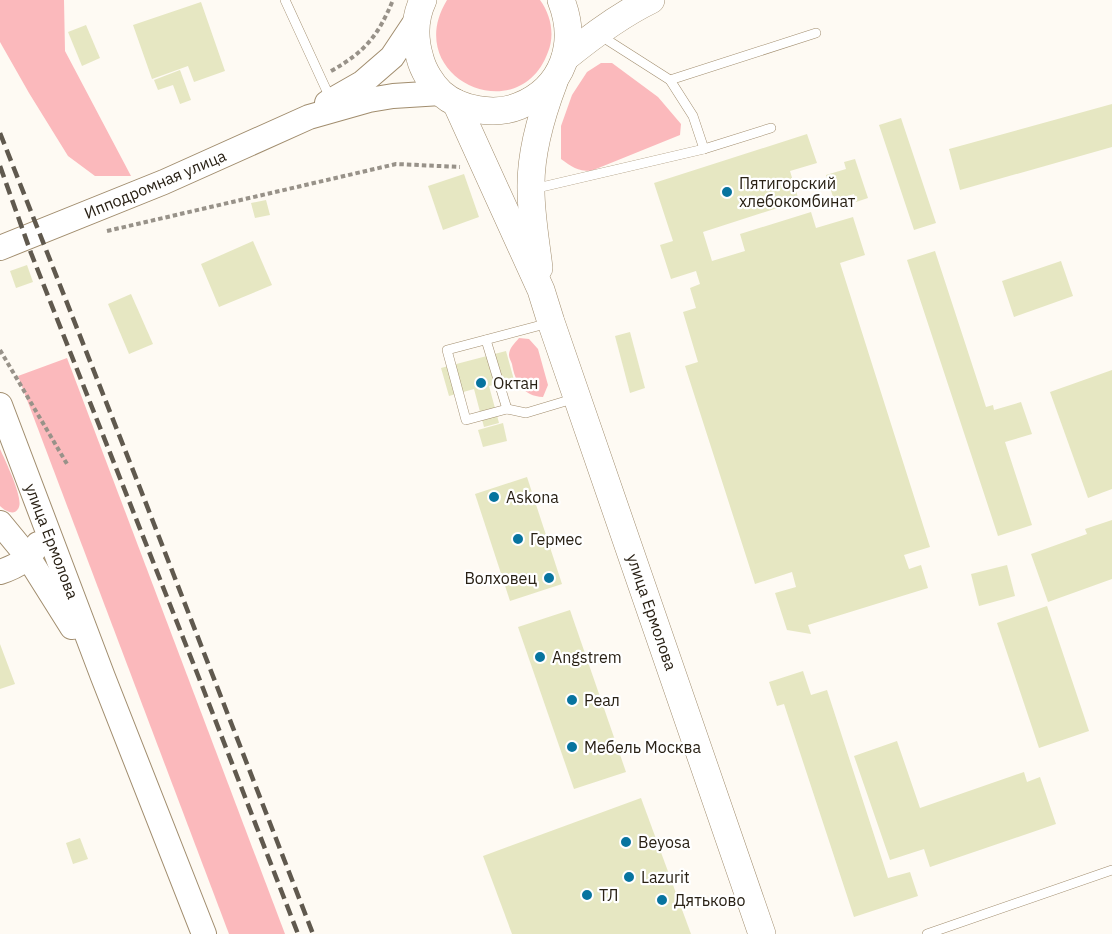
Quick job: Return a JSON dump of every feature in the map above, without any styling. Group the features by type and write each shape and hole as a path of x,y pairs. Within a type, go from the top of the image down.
{"main road":[{"name":"улица Ермолова","path":"541,290 531,189 541,116 569,39 568,19 561,0"},
{"path":"448,98 471,108 494,111 518,107 539,95 560,68 597,33 651,0"},
{"name":"улица Ермолова","path":"420,11 416,43 422,64 433,83 448,98 485,168 541,290 762,934"}],"street":[{"name":"Ипподромная улица","path":"309,117 331,100 362,82 392,57 420,11"},
{"name":"Ипподромная улица","path":"0,248 164,182 309,117 369,100 393,96 448,98"},
{"name":"улица Ермолова","path":"0,405 204,934"},
{"path":"0,572 14,568 37,548 41,537 43,517"},
{"name":"улица Ермолова","path":"0,523 28,557 103,677"}],"lane":[{"path":"285,0 331,100"},
{"path":"597,33 670,80 693,116 704,149"},
{"path":"670,80 816,33"},
{"path":"531,189 704,149 771,128"},
{"path":"551,322 447,350 465,420 507,408 526,413 578,398"},
{"path":"486,340 507,408"},
{"path":"927,934 1112,870"}],"path":[{"path":"320,77 348,62 367,46 385,19 393,0"},
{"path":"98,233 396,164 485,168"},
{"path":"0,350 67,464"}],"shaded area":[{"path":"0,0 64,0 65,51 131,176 95,176 68,156 0,42"},
{"path":"447,0 540,0 549,19 551,39 548,52 533,76 513,88 491,91 469,85 451,71 439,52 437,28"},
{"path":"601,63 612,63 658,97 681,124 680,135 591,171 582,170 561,159 561,126 572,95 587,72"},
{"path":"519,338 529,339 538,349 548,385 543,397 525,391 515,377 509,352"},
{"path":"67,358 285,934 229,934 18,376"},
{"path":"0,449 13,478 20,502 15,512 7,511 0,506"}],"building":[{"path":"201,2 225,71 194,82 188,66 152,79 133,25"},
{"path":"86,25 100,58 82,66 68,32"},
{"path":"180,70 191,100 180,104 173,85 158,90 154,80"},
{"path":"1112,104 1112,147 960,190 949,149"},
{"path":"901,118 936,223 914,230 879,125"},
{"path":"807,134 817,163 790,171 799,201 703,232 712,261 745,251 740,234 811,212 816,228 853,217 865,255 840,263 930,547 904,555 909,569 921,565 928,588 808,625 811,634 787,630 775,593 796,587 792,572 755,584 685,366 698,362 683,312 696,308 690,288 700,284 696,271 671,279 660,245 673,241 654,183"},
{"path":"855,159 868,198 856,202 854,194 834,200 826,175 846,169 844,162"},
{"path":"464,174 479,217 443,230 428,186"},
{"path":"266,200 270,215 255,218 251,203"},
{"path":"253,241 272,285 219,307 201,264"},
{"path":"935,251 986,407 993,405 994,410 1021,402 1032,434 1005,442 1032,525 998,536 907,260"},
{"path":"1061,261 1073,296 1014,317 1002,281"},
{"path":"27,265 33,282 16,288 10,271"},
{"path":"131,294 153,344 129,354 108,304"},
{"path":"630,332 645,388 630,393 615,336"},
{"path":"506,351 514,380 489,386 499,423 484,427 474,389 449,396 441,368"},
{"path":"1112,370 1112,489 1088,498 1050,392"},
{"path":"503,423 507,441 483,447 478,430"},
{"name":"Гермес","path":"527,477 562,584 510,601 475,494"},
{"path":"1112,520 1112,579 1048,602 1031,554 1087,534 1085,529"},
{"path":"1007,565 1015,596 979,606 971,574"},
{"path":"1047,606 1089,731 1039,748 997,623"},
{"name":"Реал","path":"570,610 626,772 574,789 518,627"},
{"path":"0,644 15,684 0,689"},
{"path":"803,671 811,695 827,690 888,878 910,872 918,896 854,917 784,704 777,706 769,682"},
{"path":"897,741 920,808 1024,772 1027,782 1040,777 1056,824 930,867 924,849 890,860 854,756"},
{"name":"ТЛ","path":"641,798 691,934 512,934 483,856"},
{"path":"80,838 88,859 73,864 66,843"}],"railway":[{"path":"0,133 313,934"},
{"path":"0,166 31,253 298,934"}],"place":[{"name":"Пятигорский хлебокомбинат","path":"727,192"},
{"name":"Октан","path":"481,383"},
{"name":"Askona","path":"494,497"},
{"name":"Гермес","path":"518,539"},
{"name":"Волховец","path":"549,578"},
{"name":"Angstrem","path":"540,657"},
{"name":"Реал","path":"572,700"},
{"name":"Мебель Москва","path":"572,747"},
{"name":"Beyosa","path":"626,842"},
{"name":"Lazurit","path":"629,877"},
{"name":"ТЛ","path":"587,895"},
{"name":"Дятьково","path":"662,900"}]}
